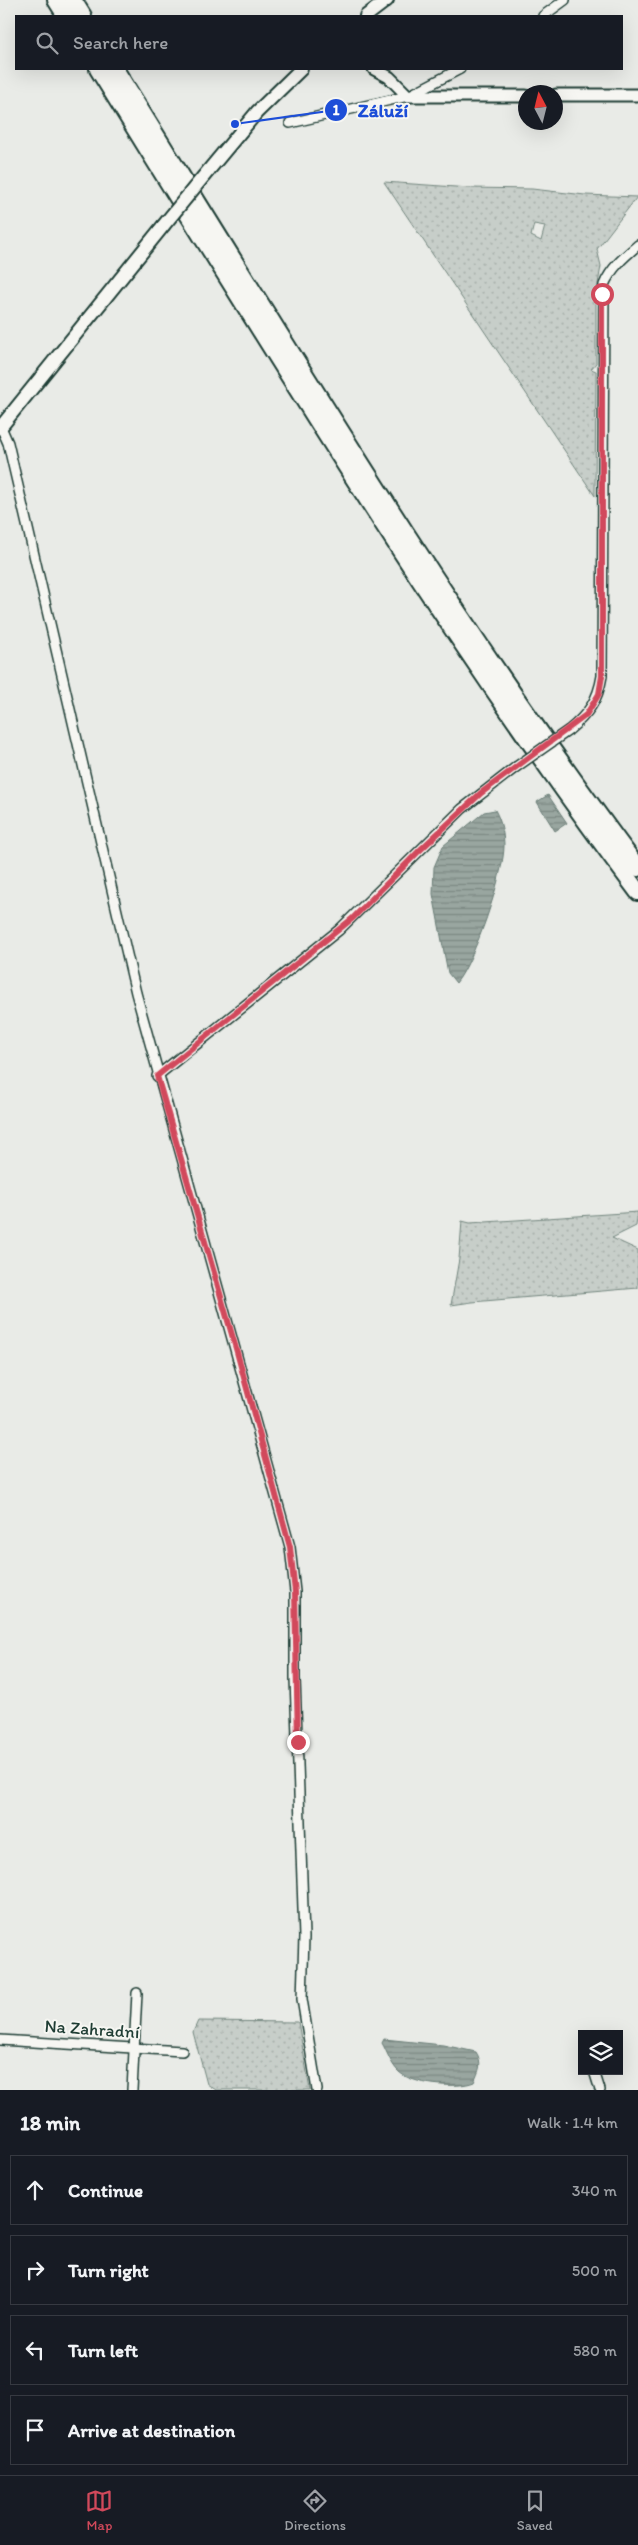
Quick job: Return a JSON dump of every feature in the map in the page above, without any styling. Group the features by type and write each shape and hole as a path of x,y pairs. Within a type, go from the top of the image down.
{"highway":[{"path":"56,0 65,15"},
{"path":"73,0 82,15"},
{"path":"99,70 394,542 529,743 638,892"},
{"path":"116,70 402,526 542,735 638,868"}],"main road":[{"path":"367,15 387,0"},
{"path":"0,428 257,112 300,70"}],"street":[{"path":"544,15 565,0"},
{"path":"376,70 389,77 408,96"},
{"path":"408,96 458,70"},
{"path":"563,95 638,95"},
{"path":"290,124 408,96 518,96"},
{"path":"157,1076 353,918 462,809 516,767 569,730 586,715 599,694 602,676 604,285 608,276 621,260 638,245"},
{"path":"0,428 8,443 118,919 157,1076 240,1361 290,1547 295,1592 295,1678 304,1937 302,1998 317,2090"},
{"path":"132,2090 137,1993"},
{"name":"Na Zahradní","path":"0,2040 182,2051"},
{"path":"595,2075 600,2090"}],"shaded area":[{"path":"384,182 470,188 532,189 585,195 637,197 597,249 601,266 596,296 596,363 591,369 596,371 595,496","holes":["534,224 545,226 541,241 531,236"]},
{"path":"548,795 567,823 555,831 537,802"},
{"path":"495,810 503,832 503,859 487,917 471,957 456,983 448,973 433,894 434,867 443,846 484,812"},
{"path":"638,1212 636,1226 612,1238 638,1250 638,1288 451,1305 459,1259 462,1221 470,1223"},
{"path":"198,2021 298,2022 310,2090 216,2090 207,2084 193,2032"},
{"path":"384,2039 443,2045 476,2052 480,2063 474,2082 446,2085 413,2080 404,2076 391,2061 382,2043"}],"place":[{"name":"Záluží","path":"235,124"}],"route":[{"path":"298,1742 295,1678 295,1592 290,1547 237,1352 157,1076 353,918 462,809 516,767 569,730 586,715 599,694 602,676 602,294"}]}
